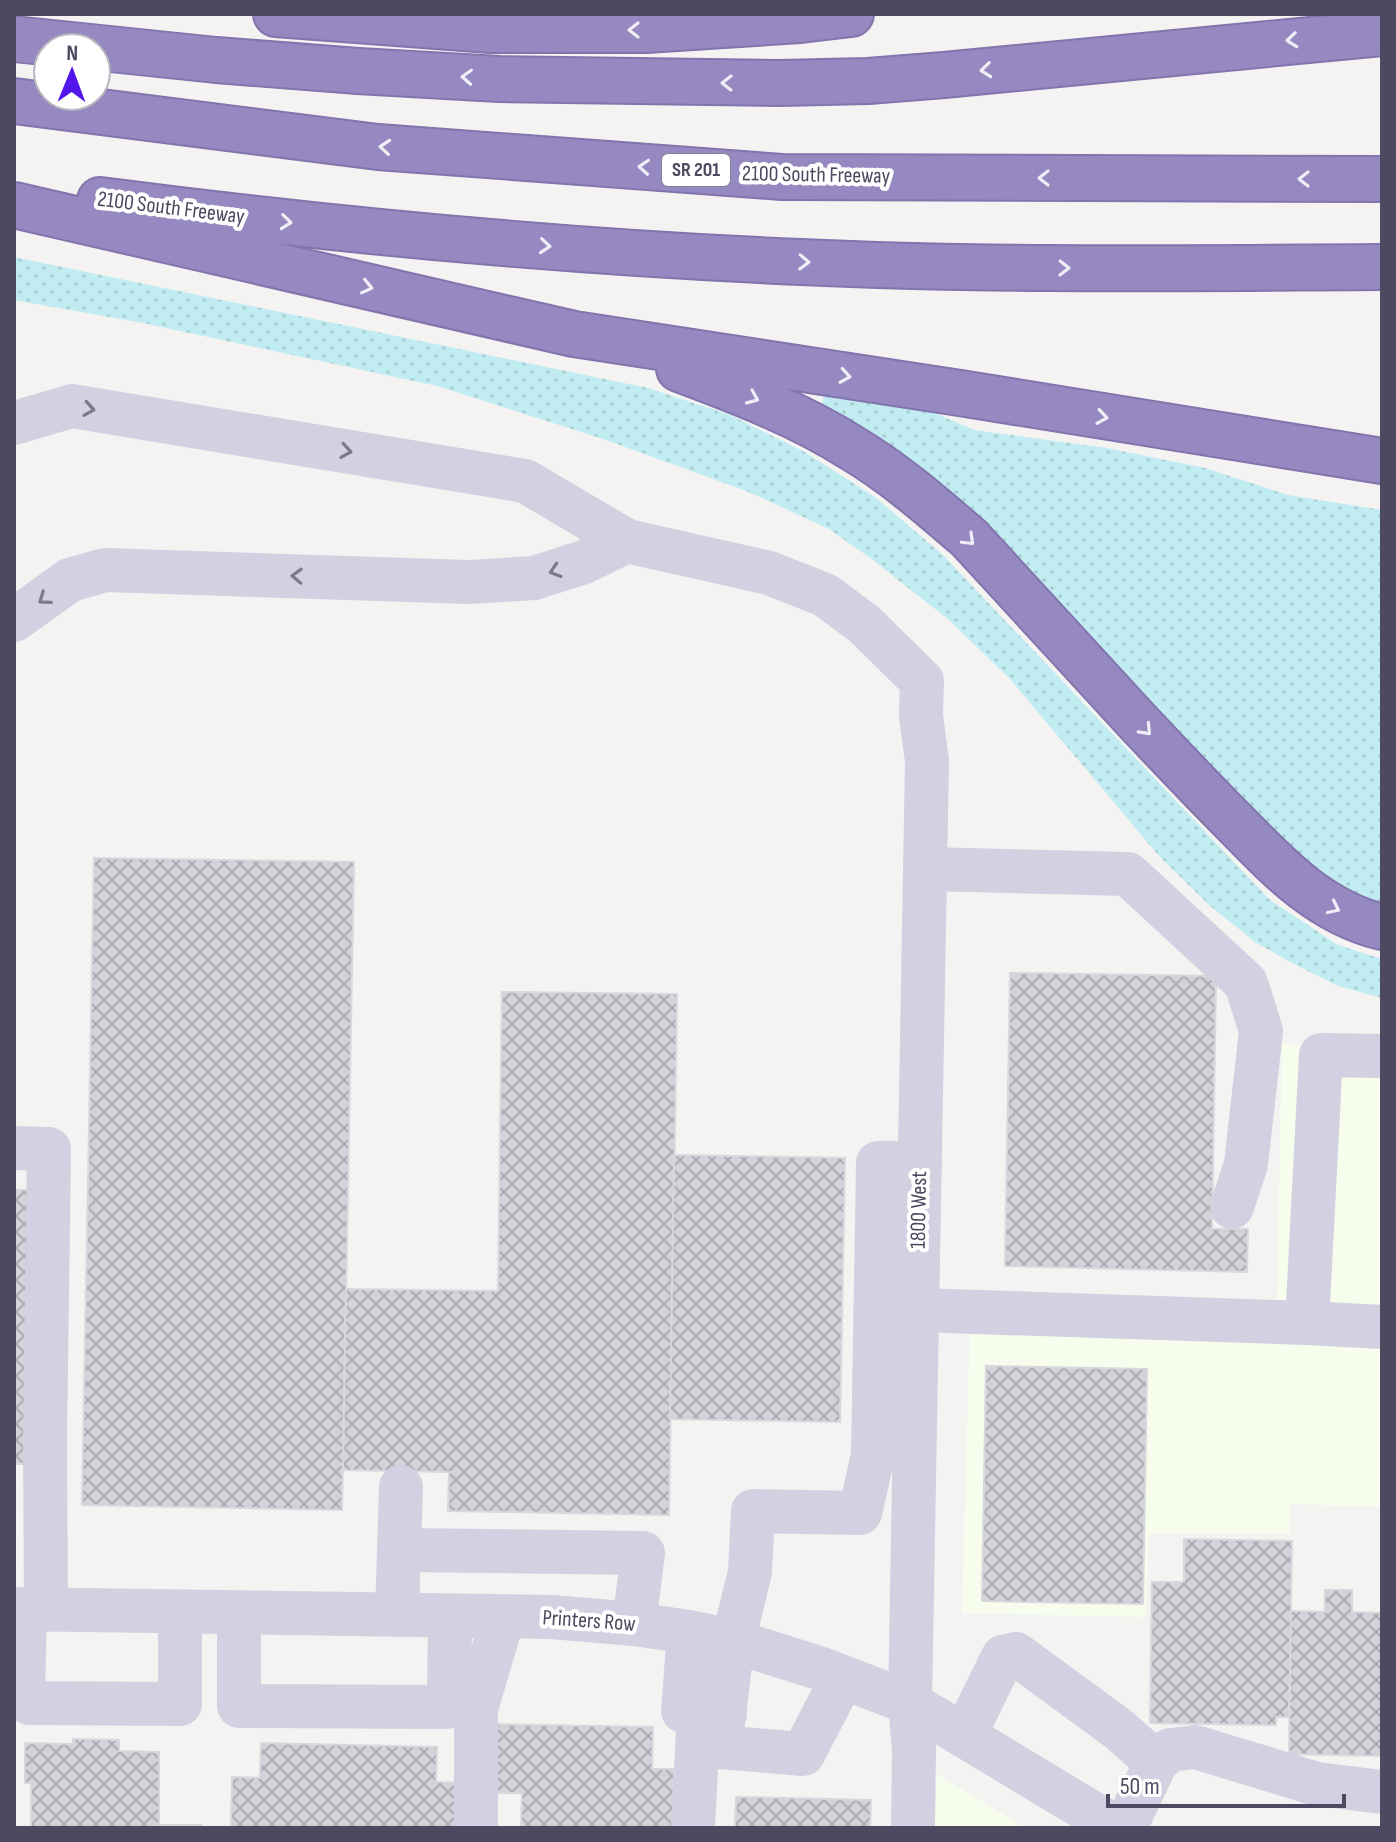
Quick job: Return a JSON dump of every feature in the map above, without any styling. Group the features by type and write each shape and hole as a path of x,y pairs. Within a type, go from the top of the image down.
{"highway":[{"path":"276,14 490,30 646,30 851,14"},
{"path":"14,24 216,60"},
{"path":"14,39 358,71 499,79 779,83 944,75 1378,32"},
{"name":"2100 South Freeway","path":"14,101 378,147 782,177 1382,179"},
{"name":"2100 South Freeway","path":"14,187 183,211 328,226 594,250 757,260 1089,269 1382,267"},
{"path":"14,205 574,334 1382,461"},
{"path":"574,334 675,368 769,405 854,449 895,478 969,538 1200,788 1274,863 1321,901 1382,927"}],"street":[{"path":"14,423 72,406 525,481 627,541"},
{"path":"14,620 70,580 105,570 469,582 534,578 584,562 627,541"},
{"name":"1800 West","path":"627,541 769,573 825,595 864,624 922,681 921,716 927,761 910,1703 914,1750 913,1828"},
{"path":"925,869 1128,874 1246,983 1261,1031 1246,1164 1232,1207"},
{"path":"1307,1323 1321,1055 1382,1056"},
{"path":"14,1148 49,1149 45,1440 19,1711"},
{"path":"693,1828 712,1713 750,1572 753,1511 860,1513 873,1455 878,1163 920,1163"},
{"path":"917,1310 1382,1327"},
{"path":"397,1615 401,1487"},
{"path":"399,1550 643,1553 634,1624"},
{"name":"Printers Row","path":"28,1609 552,1617 689,1632 733,1641 910,1703 1117,1828"},
{"path":"180,1612 180,1704"},
{"path":"239,1613 239,1706"},
{"path":"450,1616 476,1709 476,1828"},
{"path":"19,1711 29,1703 441,1708 449,1705 503,1617"},
{"path":"689,1632 683,1711 712,1713"},
{"path":"937,1828 937,1796 958,1732 1003,1657 1016,1654 1117,1728 1156,1762"},
{"path":"712,1713 720,1747 803,1754 843,1677"},
{"path":"1125,1828 1156,1762 1170,1750 1195,1747 1317,1784 1382,1792"}],"shaded area":[{"path":"14,257 648,388 730,415 803,451 875,497 943,555 1270,900 1338,945 1382,959 1382,998 1338,986 1294,964 1255,942 1209,905 1159,856 1010,679 949,620 829,529 749,492 603,439 437,386 143,323 14,300"},
{"path":"825,393 930,411 974,430 1107,448 1205,468 1288,495 1382,510 1382,906 1320,881 818,414"},
{"path":"1282,1044 1382,1046 1382,1507 1290,1504 1289,1534 1149,1534 1146,1617 962,1613 971,1292 1277,1299"},
{"path":"925,1767 1026,1828 924,1828"}],"building":[{"path":"94,858 354,862 342,1510 82,1505"},
{"path":"1010,973 1216,976 1212,1229 1248,1229 1247,1272 1005,1266"},
{"path":"502,992 677,994 669,1515 448,1511 449,1472 343,1470 346,1289 498,1291"},
{"path":"674,1155 845,1158 840,1422 670,1419"},
{"path":"14,1190 32,1190 28,1464 14,1464"},
{"path":"986,1366 1147,1369 1143,1604 982,1601"},
{"path":"1184,1539 1292,1541 1289,1717 1276,1717 1276,1725 1150,1723 1152,1582 1184,1582"},
{"path":"1325,1590 1352,1590 1352,1612 1382,1613 1382,1756 1289,1754 1291,1611 1325,1612"},
{"path":"483,1724 653,1727 652,1769 674,1769 673,1828 521,1828 522,1793 482,1793"},
{"path":"73,1739 119,1740 119,1751 159,1752 159,1825 201,1825 200,1828 31,1828 31,1783 25,1783 25,1743 73,1744"},
{"path":"261,1743 437,1747 436,1782 463,1783 462,1828 231,1828 232,1777 260,1778"},
{"path":"736,1797 871,1800 870,1828 735,1828"}]}
